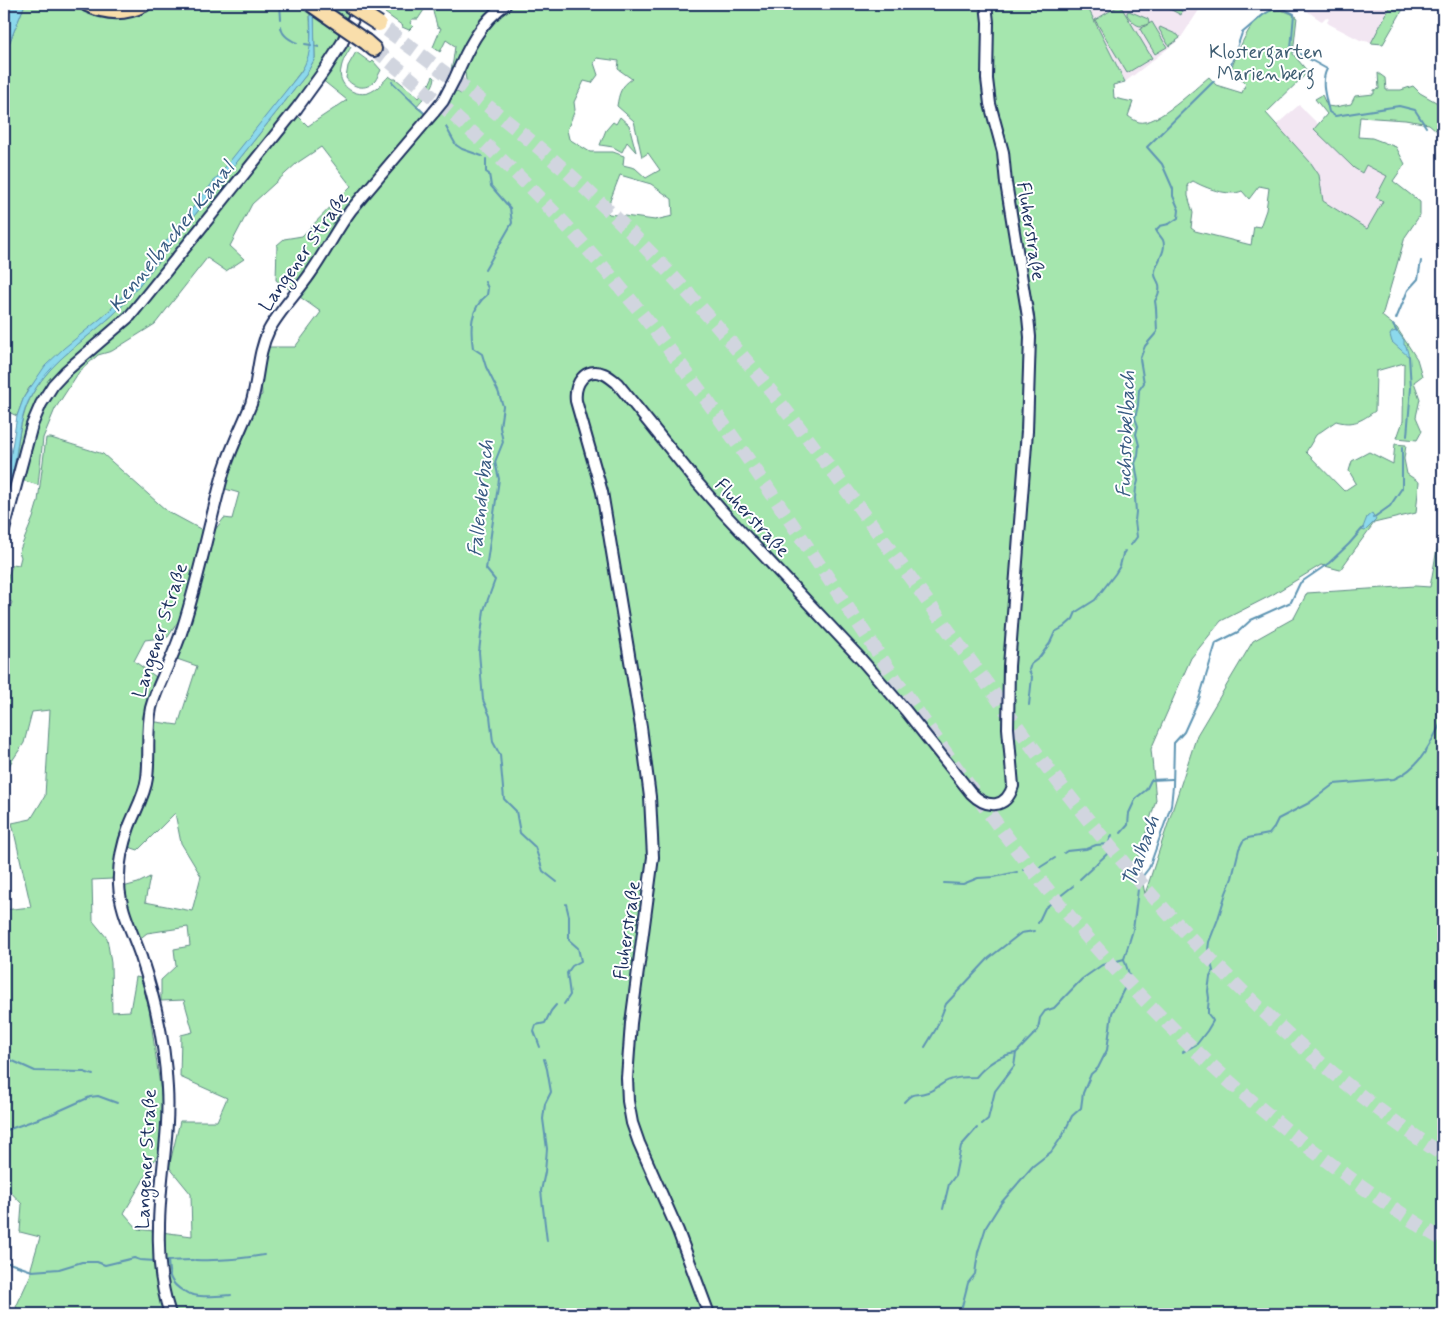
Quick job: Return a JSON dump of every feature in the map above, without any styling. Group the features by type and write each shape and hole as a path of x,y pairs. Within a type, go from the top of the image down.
{"highway":[{"path":"87,4 103,10 117,12 144,4"},
{"path":"311,4 370,46"},
{"path":"348,4 383,27"}],"street":[{"path":"4,530 32,425 41,404 53,386 66,370 130,316 297,108 342,42 360,4"},
{"name":"Langener Straße","path":"170,1314 166,1303 161,1268 159,1237 160,1204 168,1119 165,1061 156,1007 124,912 119,887 122,846 145,788 147,778 151,710 155,695 174,653 183,625 224,471 254,393 259,358 269,330 312,272 338,226 350,210 443,101 474,39 486,22 506,4"},
{"name":"Fluherstraße","path":"709,1314 678,1231 639,1143 628,1101 627,1078 630,1033 653,857 650,797 641,727 608,528 597,474 576,401 576,386 585,375 598,372 617,383 728,517 860,658 971,793 976,798 990,804 1001,803 1005,800 1013,786 1008,728 1008,666 1026,443 1030,337 1006,183 1003,152 990,104 987,79 988,22 986,4"}],"shaded area":[{"path":"1086,4 1203,4 1180,39 1125,82"},
{"path":"1297,4 1406,4 1383,44 1360,40 1329,24 1327,22 1329,19 1326,17 1322,21"},
{"path":"1299,105 1326,132 1390,175 1391,188 1367,229 1323,201 1319,175 1311,163 1276,125"}],"green space":[{"path":"25,4 81,4 90,8 149,4 295,4 310,14 311,49 304,67 284,94 117,303 29,388 17,416 4,410 4,56"},
{"path":"320,4 335,4 352,14 348,23"},
{"path":"393,4 428,4 418,19 412,19 410,23 413,26 409,30 402,27 385,13"},
{"name":"Klostergarten Marienberg","path":"434,4 1086,4 1125,82 1113,85 1114,98 1133,102 1128,116 1139,122 1147,122 1165,113 1209,77 1216,85 1242,93 1246,83 1231,69 1248,32 1261,16 1269,11 1283,11 1297,17 1293,54 1308,72 1266,113 1311,163 1319,175 1323,201 1367,229 1383,201 1376,197 1387,176 1366,165 1362,173 1354,168 1314,129 1327,114 1315,99 1322,95 1327,106 1335,107 1351,104 1355,96 1374,94 1374,90 1379,89 1378,73 1385,78 1386,90 1401,90 1413,86 1420,93 1443,106 1443,136 1429,124 1405,120 1360,117 1358,137 1372,138 1396,147 1405,164 1393,181 1420,202 1420,215 1405,237 1382,316 1397,328 1417,359 1422,376 1414,382 1420,399 1416,417 1422,431 1417,440 1397,438 1403,421 1404,363 1376,371 1375,411 1357,422 1336,421 1316,435 1306,452 1344,491 1356,483 1349,471 1352,461 1369,452 1393,464 1395,444 1406,445 1404,459 1407,474 1419,482 1416,513 1374,523 1340,570 1321,565 1272,595 1221,621 1191,658 1151,749 1156,800 1138,859 1145,894 1197,735 1253,641 1294,618 1307,593 1415,586 1430,587 1437,549 1443,537 1443,1314 21,1314 16,1307 31,1274 40,1237 20,1232 22,1204 4,1187 4,910 31,907 12,823 31,819 45,796 50,710 32,712 24,743 10,764 4,778 4,628 12,602 4,599 4,586 13,564 19,565 21,557 19,552 38,501 46,438 103,454 167,511 204,531 181,617 168,637 145,640 134,661 159,679 149,694 142,720 178,725 197,666 174,658 208,539 224,518 232,519 239,493 222,488 227,470 257,398 262,395 261,379 267,347 295,347 321,312 276,280 277,245 284,239 302,236 351,186 321,147 297,163 252,204 230,246 244,259 226,271 207,258 155,324 112,351 98,355 79,372 55,409 43,438 38,485 21,480 39,415 61,380 116,333 295,113 308,126 347,100 321,79 345,43 351,47 342,63 340,75 347,88 352,91 362,94 371,92 389,76 396,79 419,98 428,87 433,76 435,78 432,86 416,107 433,120 453,90 461,94 466,80 465,73 450,75 455,46 446,40 440,52 433,47 441,28 437,27","holes":["597,58 619,61 618,69 632,79 621,90 617,106 634,121 642,157 648,153 660,170 646,178 635,168 623,165 624,156 613,152 590,152 569,139 567,130 575,110 574,102 584,81 592,83 598,75 594,63","620,175 651,184 672,199 673,216 655,220 609,214 606,211","1193,181 1210,189 1224,192 1237,193 1242,191 1249,199 1259,186 1269,188 1266,210 1260,227 1254,226 1251,245 1195,231 1191,228 1193,213 1187,185","175,813 181,843 201,876 192,911 145,902 150,877 123,887 138,940 147,933 188,927 190,946 174,949 176,966 161,980 161,1001 184,1000 193,1032 181,1035 180,1077 227,1098 217,1121 180,1121 169,1167 191,1194 192,1236 138,1229 124,1213 163,1146 165,1121 149,1008 141,978 136,977 130,1011 112,1012 111,963 107,938 93,921 92,880 112,879 120,844 138,850"]},
{"path":"1168,4 1181,4 1178,9 1182,11 1181,15 1166,7"},
{"path":"1383,4 1406,4 1383,44 1371,43 1390,7"},
{"path":"1120,5 1152,58 1127,73 1095,20"},
{"path":"1129,11 1148,19 1149,23 1142,26 1135,24 1127,15"},
{"path":"314,16 342,36 322,68 131,311 50,385 4,518 4,503 15,463 21,425 25,410 36,387 59,361 125,303 306,75 315,58"},
{"path":"1152,22 1167,47 1155,54 1140,29"},
{"path":"1160,27 1178,35 1180,38 1169,46 1159,29"},
{"path":"356,52 371,63 373,61 381,70 375,81 368,86 356,86 346,78 348,66"},
{"path":"620,117 629,125 636,152 627,142 622,152 613,147 600,145 606,130 613,122 616,124"}],"water":[{"path":"4,4 25,4 4,56"},
{"name":"Kennelbacher Kanal","path":"310,4 314,4 315,58 306,75 125,303 59,360 37,387 28,402 23,416 15,462 4,503 4,478 10,460 17,416 24,397 45,366 117,303 300,73 305,65 310,48"},
{"path":"1397,331 1404,340 1409,357 1392,342 1390,335 1392,332"},
{"path":"1372,513 1376,520 1365,531 1362,530 1367,517"}],"waterway":[{"name":"Fallenderbach","path":"280,4 281,19"},
{"name":"Fuchstobelbach","path":"1224,72 1231,65 1242,33 1263,15 1275,8 1284,9 1294,14 1291,49 1327,69 1324,85 1329,112 1335,116 1399,106 1415,110 1426,127"},
{"name":"Fallenderbach","path":"281,26 284,35 297,43"},
{"name":"Fallenderbach","path":"305,44 311,45"},
{"name":"Fallenderbach","path":"315,46 319,47"},
{"name":"Fuchstobelbach","path":"1131,545 1137,537 1135,498 1138,481 1135,463 1139,445 1136,434 1138,426 1135,418 1139,390 1144,383 1140,359 1145,346 1157,332 1155,301 1159,287 1155,273 1164,248 1163,240 1156,230 1160,226 1169,224 1178,218 1179,210 1173,196 1173,189 1162,164 1147,147 1214,81"},
{"name":"Fallenderbach","path":"392,82 425,114"},
{"name":"Fallenderbach","path":"446,127 456,145 482,156"},
{"name":"Fallenderbach","path":"485,270 512,223 510,208 491,186 489,174 486,172 486,159"},
{"name":"Thalbach","path":"1396,319 1408,290 1418,279 1421,261"},
{"name":"Fallenderbach","path":"485,282 488,288 487,295 481,300 474,312 472,319 472,341 473,348 482,354 503,406 500,427 503,442 495,462 499,479 486,569 495,580 484,610 479,652 483,700 490,716 493,742 500,755 504,799 516,811 520,833 535,847 543,871 557,882"},
{"name":"Thalbach","path":"1393,325 1397,332"},
{"name":"Thalbach","path":"1407,436 1411,388 1409,356"},
{"name":"Thalbach","path":"1373,518 1390,506 1402,488 1402,447"},
{"name":"Thalbach","path":"960,1314 968,1283 975,1274 978,1252 986,1227 1001,1203 1033,1166 1051,1152 1063,1135 1072,1116 1081,1108 1083,1093 1091,1074 1098,1068 1107,1050 1112,1013 1130,977 1124,959 1133,930 1139,881 1149,868 1171,806 1174,743 1184,732 1199,699 1216,643 1238,632 1251,620 1291,602 1300,583 1329,563 1363,528"},
{"name":"Fuchstobelbach","path":"1029,705 1032,677 1029,670 1031,664 1039,658 1050,643 1055,632 1073,619 1076,612 1095,600 1120,566 1125,551"},
{"path":"1183,1052 1197,1044 1213,1021 1208,1014 1208,991 1213,971 1208,950 1209,942 1243,841 1248,838 1269,834 1278,819 1309,803 1334,784 1394,779 1403,774 1424,754 1443,719"},
{"path":"1121,833 1128,825 1129,813 1136,798 1146,790 1151,780 1172,779"},
{"path":"1064,853 1108,844 1112,835"},
{"path":"1080,879 1107,854 1108,844"},
{"path":"1023,870 1039,868 1055,858"},
{"path":"944,883 963,884 978,878 1017,872"},
{"path":"1038,923 1045,908 1073,886"},
{"name":"Fallenderbach","path":"564,1004 570,995 567,973 572,966 581,961 578,948 569,940 569,916 566,904"},
{"path":"925,1047 936,1029 946,1004 989,958 1021,933 1034,931"},
{"path":"982,1124 988,1119 995,1091 1014,1066 1016,1053 1038,1030 1040,1018 1045,1011 1054,1008 1082,979 1102,965 1124,959"},
{"name":"Fallenderbach","path":"540,1047 534,1031 536,1025 545,1023 556,1005"},
{"path":"904,1102 913,1095 930,1091 948,1080 976,1077 994,1061 1016,1053"},
{"path":"4,1057 35,1071 84,1072 93,1075"},
{"name":"Fallenderbach","path":"544,1059 551,1092 545,1104 543,1119 547,1149 541,1191 547,1241"},
{"path":"4,1131 52,1114 90,1097 98,1096 117,1103"},
{"path":"943,1209 949,1184 955,1176 961,1146 977,1128"},
{"path":"195,1260 247,1258 264,1255"},
{"path":"4,1263 32,1271 59,1269 82,1262 97,1262 105,1265 134,1258 155,1261"},
{"path":"168,1260 172,1281 183,1291"},
{"path":"163,1261 193,1260"},
{"path":"184,1291 188,1294 200,1296 231,1295"}],"tunnel":[{"path":"387,30 431,62 538,147 586,189 663,265 734,346 787,411 873,526 1054,776 1118,856 1160,904 1202,951 1293,1039 1391,1119 1443,1155"},
{"path":"374,49 449,112 520,177 618,284 704,397 757,472 963,778 1018,852 1116,970 1201,1056 1247,1097 1342,1172 1443,1240"}]}
